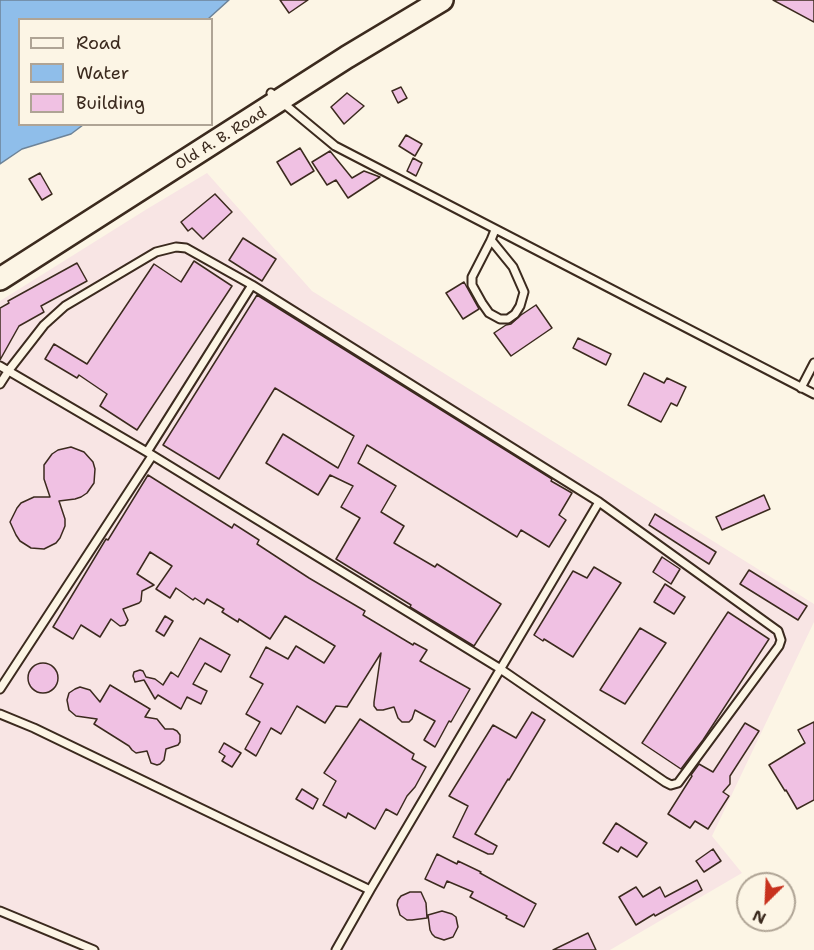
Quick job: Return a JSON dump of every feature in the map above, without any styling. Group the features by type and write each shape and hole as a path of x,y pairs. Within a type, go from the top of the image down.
{"main road":[{"name":"Old A. B. Road","path":"0,279 422,0"},
{"name":"Old A. B. Road","path":"0,269 89,213 171,155 347,57 442,0"}],"lane":[{"path":"276,97 335,146 814,394"},
{"path":"491,240 513,267 524,292 520,306 508,319 500,319 489,313 472,285 472,277 495,230"},
{"path":"0,366 9,370 149,454 499,668 671,784 678,783 684,776 779,646 781,640 778,631 599,502 252,285 186,248 176,247 156,252 65,306 44,326 9,370 0,384"},
{"path":"0,689 149,454 252,285"},
{"path":"801,388 814,363"},
{"path":"336,950 499,668 599,502"},
{"path":"0,714 370,890"},
{"path":"0,911 94,950"}],"shaded area":[{"path":"207,173 312,291 814,604 814,622 712,836 741,872 736,872 736,876 610,950 0,950 0,301"}],"water":[{"path":"0,0 229,0 209,18 18,18 18,126 82,126 71,134 22,149 0,164"}],"building":[{"path":"280,0 308,0 289,13"},
{"path":"773,0 814,0 814,22"},
{"path":"401,87 407,98 398,103 392,91"},
{"path":"347,93 364,106 344,124 331,107"},
{"path":"406,135 422,144 415,156 399,146"},
{"path":"300,148 314,171 291,185 277,162"},
{"path":"330,151 352,178 364,171 380,177 348,198 336,180 327,185 312,162"},
{"path":"413,158 422,163 416,176 407,171"},
{"path":"40,173 52,194 42,200 29,179"},
{"path":"215,194 232,212 203,239 192,228 188,231 181,222"},
{"path":"243,238 276,259 262,281 229,260"},
{"path":"194,261 232,286 137,430 100,406 107,394 79,375 77,378 45,359 54,344 87,364 154,264 181,282"},
{"path":"77,263 87,281 41,306 44,312 19,326 0,360 0,308 9,303 8,301"},
{"path":"464,282 479,309 463,319 446,293"},
{"path":"257,295 572,493 559,515 566,520 549,547 521,530 517,537 367,445 358,463 396,486 381,512 404,526 394,543 435,567 437,564 501,604 474,646 336,559 360,518 341,507 353,486 330,475 318,495 266,463 283,434 338,468 354,436 275,388 219,479 163,445"},
{"path":"536,305 552,328 511,356 494,333 511,324"},
{"path":"578,338 611,354 606,365 573,348"},
{"path":"644,373 664,383 667,378 686,387 677,406 671,403 661,422 628,405"},
{"path":"71,447 84,452 93,462 94,483 81,497 59,501 65,526 56,543 44,549 31,548 20,541 10,522 21,503 34,497 50,497 44,479 44,465 58,450"},
{"path":"148,475 232,528 234,524 259,540 257,544 365,611 363,615 413,645 414,643 427,650 420,661 470,689 435,747 424,740 435,721 415,710 409,722 402,722 394,707 377,710 374,706 381,653 347,707 336,706 325,723 297,706 281,734 271,728 256,756 245,749 260,722 246,714 263,684 250,677 266,647 288,659 296,646 324,663 335,646 285,616 270,639 239,619 238,622 222,612 224,609 207,599 204,604 195,598 193,600 176,588 170,598 156,589 172,566 150,552 137,574 154,585 142,591 139,603 123,609 128,620 125,625 120,626 111,619 100,637 81,625 73,639 53,627"},
{"path":"764,495 770,509 722,530 716,517"},
{"path":"655,514 716,552 709,564 649,525"},
{"path":"662,557 680,569 671,584 653,572"},
{"path":"594,567 621,583 573,657 534,635 573,571 587,578"},
{"path":"749,570 807,606 798,620 740,584"},
{"path":"665,584 685,597 674,614 654,602"},
{"path":"728,612 769,639 703,740 681,769 642,743"},
{"path":"165,616 173,621 164,636 156,631"},
{"path":"640,628 666,643 625,704 600,690"},
{"path":"200,638 230,655 221,672 205,663 193,684 207,691 201,704 187,697 181,709 158,695 155,699 144,680 135,682 134,672 140,670 146,677 155,679 163,685 171,672 178,677"},
{"path":"43,663 53,668 58,678 53,688 43,693 33,688 28,678 33,668"},
{"path":"110,685 150,709 145,717 157,719 165,729 173,729 180,735 178,745 166,749 164,760 160,764 151,763 147,751 136,753 94,724 97,719 76,716 69,710 67,700 69,693 75,689 80,687 90,690 100,702"},
{"path":"532,712 545,720 475,834 497,846 493,854 488,854 453,837 468,806 449,796 493,725 516,738"},
{"path":"360,719 414,754 412,759 426,767 397,815 386,809 375,829 348,813 346,818 323,805 336,781 324,773"},
{"path":"814,722 814,800 797,809 769,765 805,743 798,730"},
{"path":"745,723 759,731 730,776 730,784 723,792 729,796 708,829 695,821 690,828 668,814 699,764 713,772"},
{"path":"224,743 241,753 232,767 222,761 225,756 219,752"},
{"path":"302,789 318,799 313,809 296,799"},
{"path":"616,823 647,843 637,857 621,847 618,852 603,843"},
{"path":"713,849 721,861 704,872 696,861"},
{"path":"437,854 481,872 536,904 524,927 470,897 473,892 447,881 444,888 425,879"},
{"path":"697,880 702,890 636,925 619,897 636,887 643,897 660,887 665,897"},
{"path":"410,892 421,892 426,903 427,918 407,920 400,915 398,900"},
{"path":"442,911 456,917 458,927 453,937 444,940 432,934 428,915"},
{"path":"588,933 596,950 553,950"}]}
